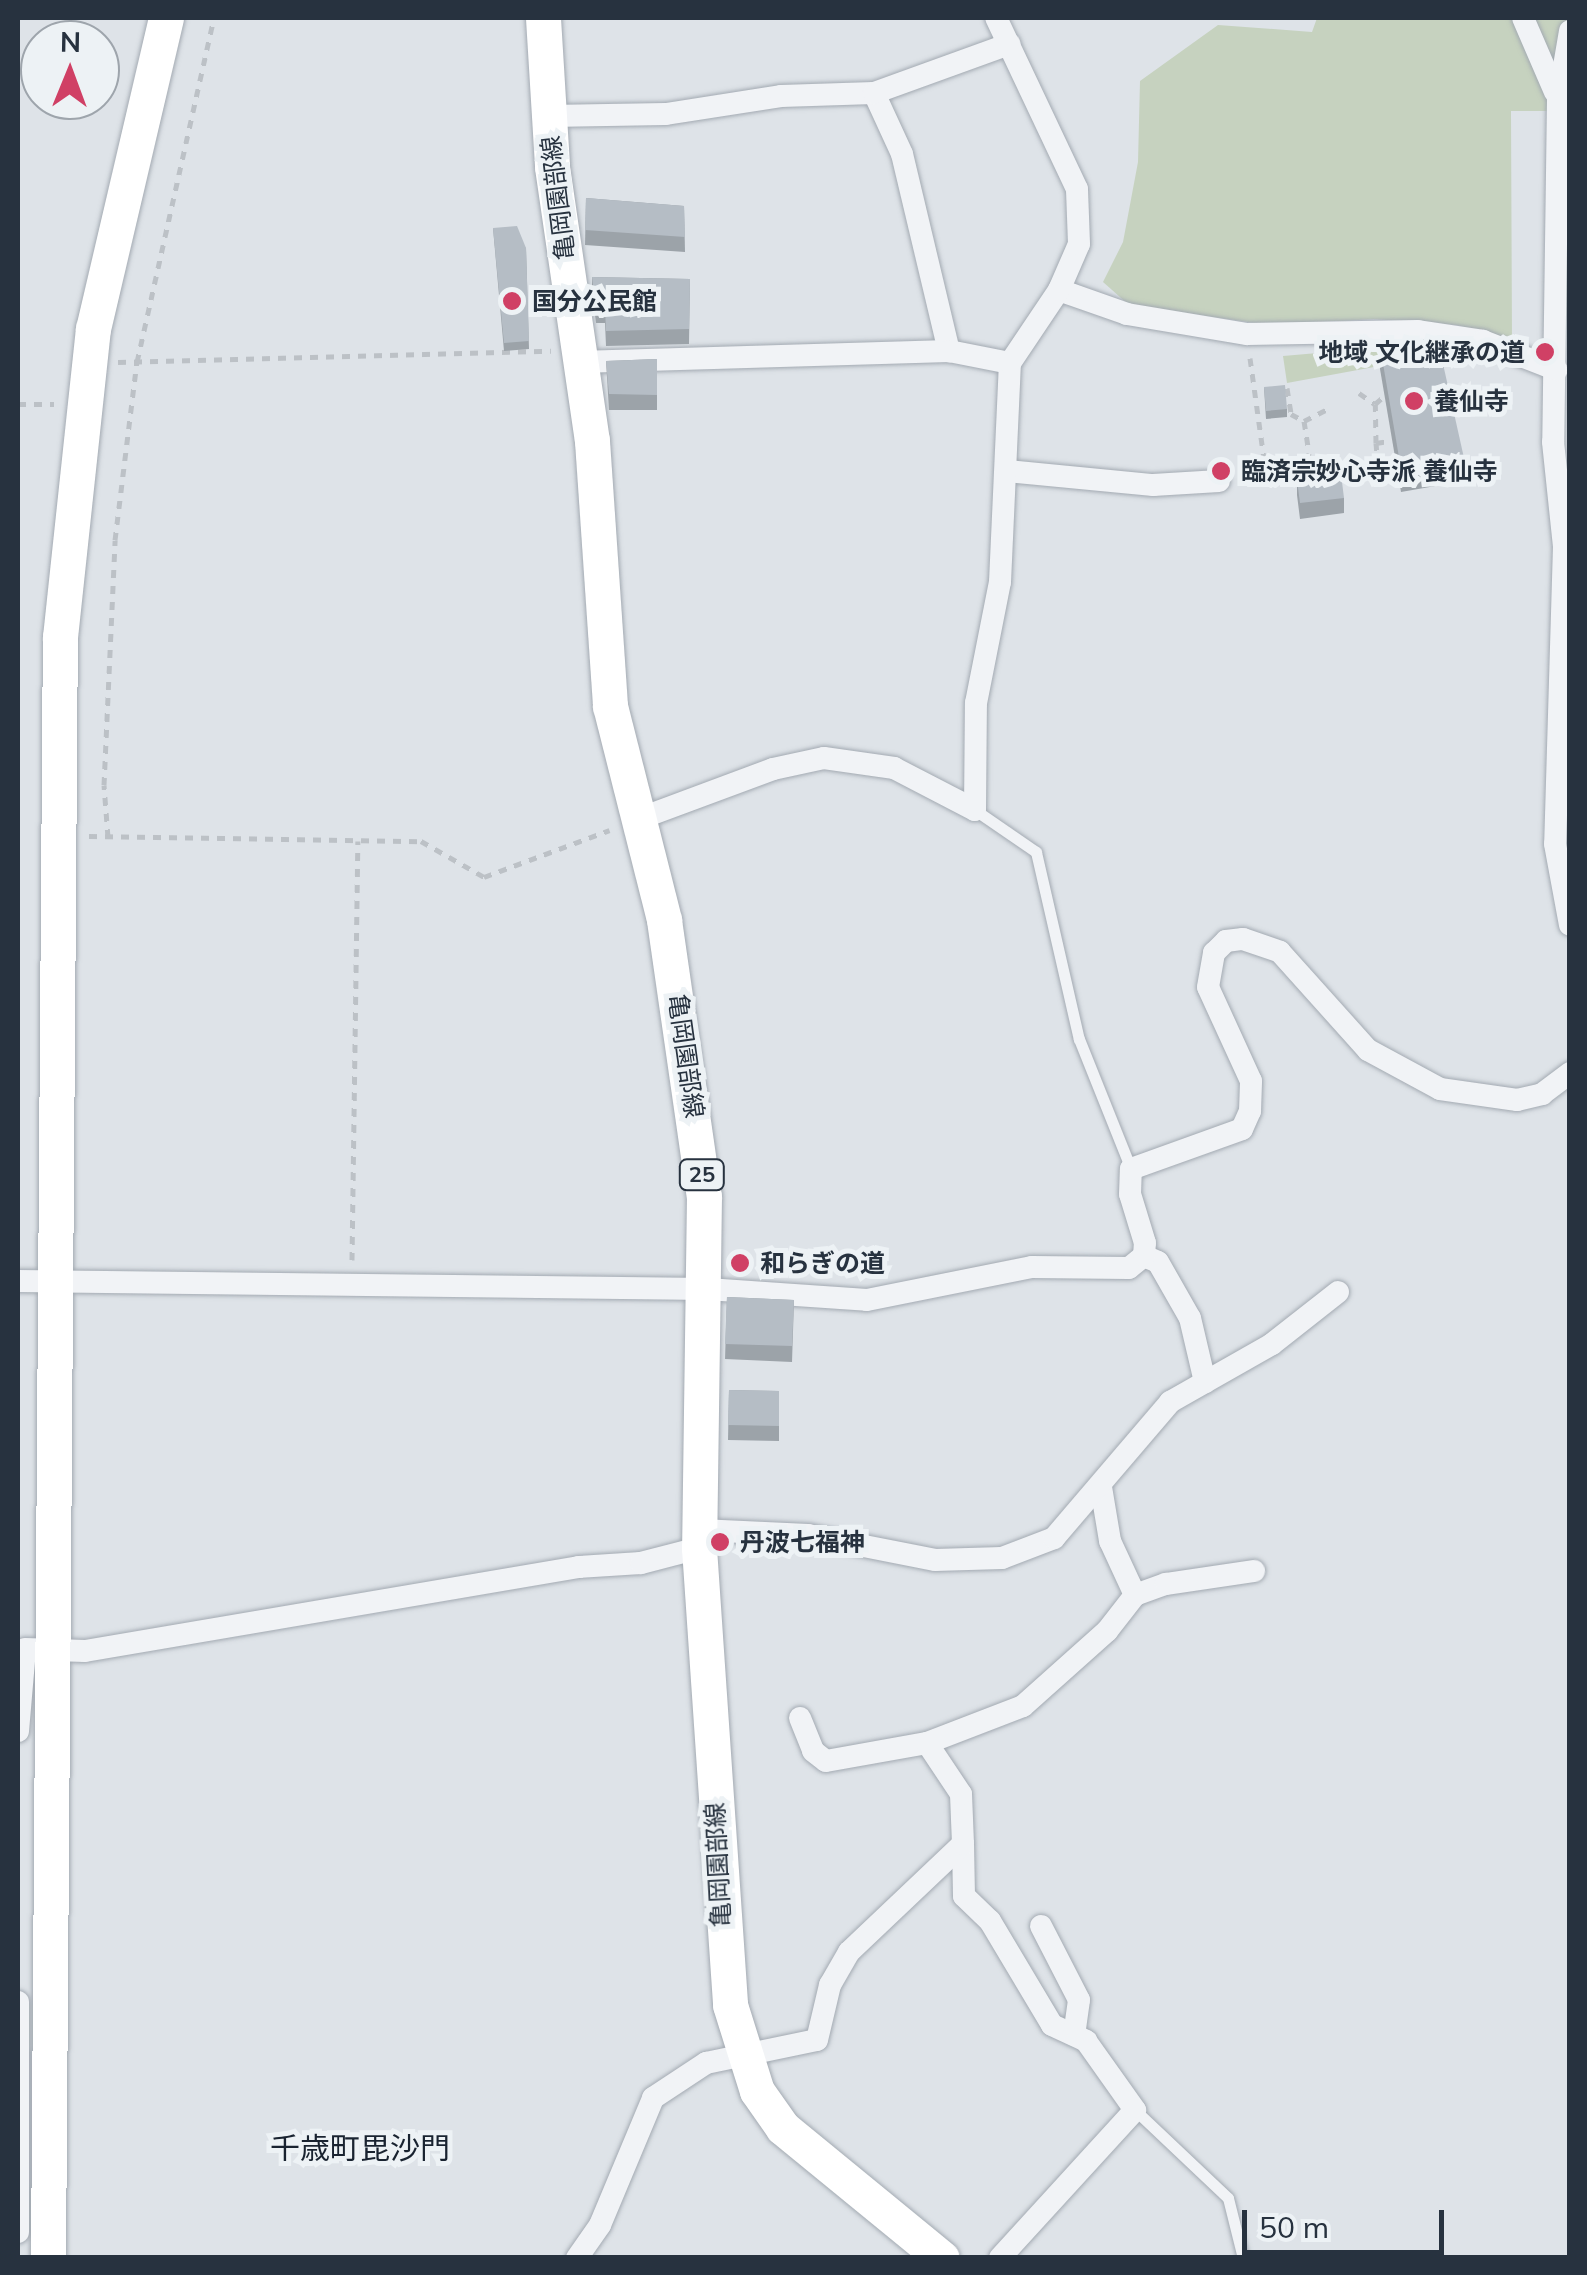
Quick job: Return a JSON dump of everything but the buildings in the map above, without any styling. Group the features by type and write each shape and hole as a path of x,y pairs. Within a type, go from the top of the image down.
{"main road":[{"path":"48,2258 32,1646 35,1281 60,637 90,361 122,188 166,18"},
{"name":"亀岡園部線","path":"543,18 549,116 592,441 610,706 664,920 690,1068 706,1289 699,1539 723,1952 741,2051 757,2092 783,2128 942,2258"}],"street":[{"path":"636,820 772,769 824,758 894,768 975,810 976,704 1000,582 1010,363 1058,290 1078,244 1076,189 996,18"},
{"path":"1523,18 1558,100"},
{"path":"1570,31 1558,100 1553,442 1564,546 1554,844 1570,924"},
{"path":"549,116 666,114 781,96 874,93 1009,44"},
{"path":"874,93 902,154 949,351"},
{"path":"1058,290 1127,314 1247,334 1418,331 1484,341 1557,370"},
{"path":"578,356 949,351 1010,363"},
{"path":"1006,471 1154,485 1218,481"},
{"path":"1144,1256 1131,1169 1242,1129 1250,1111 1251,1081 1208,986 1214,954 1226,942 1264,942 1280,952 1368,1050 1440,1088 1517,1100 1542,1094 1570,1073"},
{"path":"35,1281 706,1289 867,1300 1032,1268 1104,1273 1129,1268 1144,1256"},
{"path":"1144,1256 1158,1262 1190,1318 1205,1382"},
{"path":"18,1731 32,1646 85,1652 579,1568 641,1563 699,1539 808,1536 935,1560 1002,1558 1054,1538 1170,1402 1272,1344 1338,1292"},
{"path":"1101,1487 1110,1541 1135,1595"},
{"path":"800,1718 814,1751 826,1762 927,1744 1023,1706 1107,1630 1135,1595 1166,1584 1254,1571"},
{"path":"927,1744 961,1794 964,1896 990,1921 1052,2025 1086,2042 1136,2110 1000,2258"},
{"path":"577,2258 608,2208 653,2098 706,2063 741,2051 817,2040 830,1985 849,1952 963,1844"},
{"path":"1042,1926 1079,2000 1074,2035"},
{"path":"18,2002 18,2232"}],"lane":[{"path":"975,810 1036,852 1080,1039 1131,1169"},
{"path":"1136,2110 1228,2198 1243,2258"}],"path":[{"path":"108,838 104,785 114,540 137,362 214,18"},
{"path":"1247,334 1264,474 1284,471"},
{"path":"90,361 578,356"},
{"path":"1288,388 1291,414 1304,421"},
{"path":"1359,393 1375,404"},
{"path":"1375,404 1383,397"},
{"path":"1375,404 1378,466"},
{"path":"1304,421 1328,409"},
{"path":"1304,421 1309,452 1302,469 1324,474 1392,464"},
{"path":"1376,442 1389,441"},
{"path":"54,835 421,841 484,877 636,820"},
{"path":"352,1283 358,840"}],"green space":[{"path":"1317,18 1569,18 1569,491 1564,111 1511,111 1512,342 1457,325 1374,319 1270,325 1129,305 1103,282 1123,242 1138,162 1140,81 1218,25 1312,32"},
{"path":"1387,347 1434,356 1287,383 1283,356"}],"place":[{"name":"国分公民館","path":"512,301"},
{"name":"地域 文化継承の道","path":"1545,352"},
{"name":"養仙寺","path":"1414,401"},
{"name":"臨済宗妙心寺派 養仙寺","path":"1221,471"},
{"name":"和らぎの道","path":"740,1263"},
{"name":"丹波七福神","path":"720,1542"}],"district":[{"name":"千歳町毘沙門","path":"360,2148"}]}
